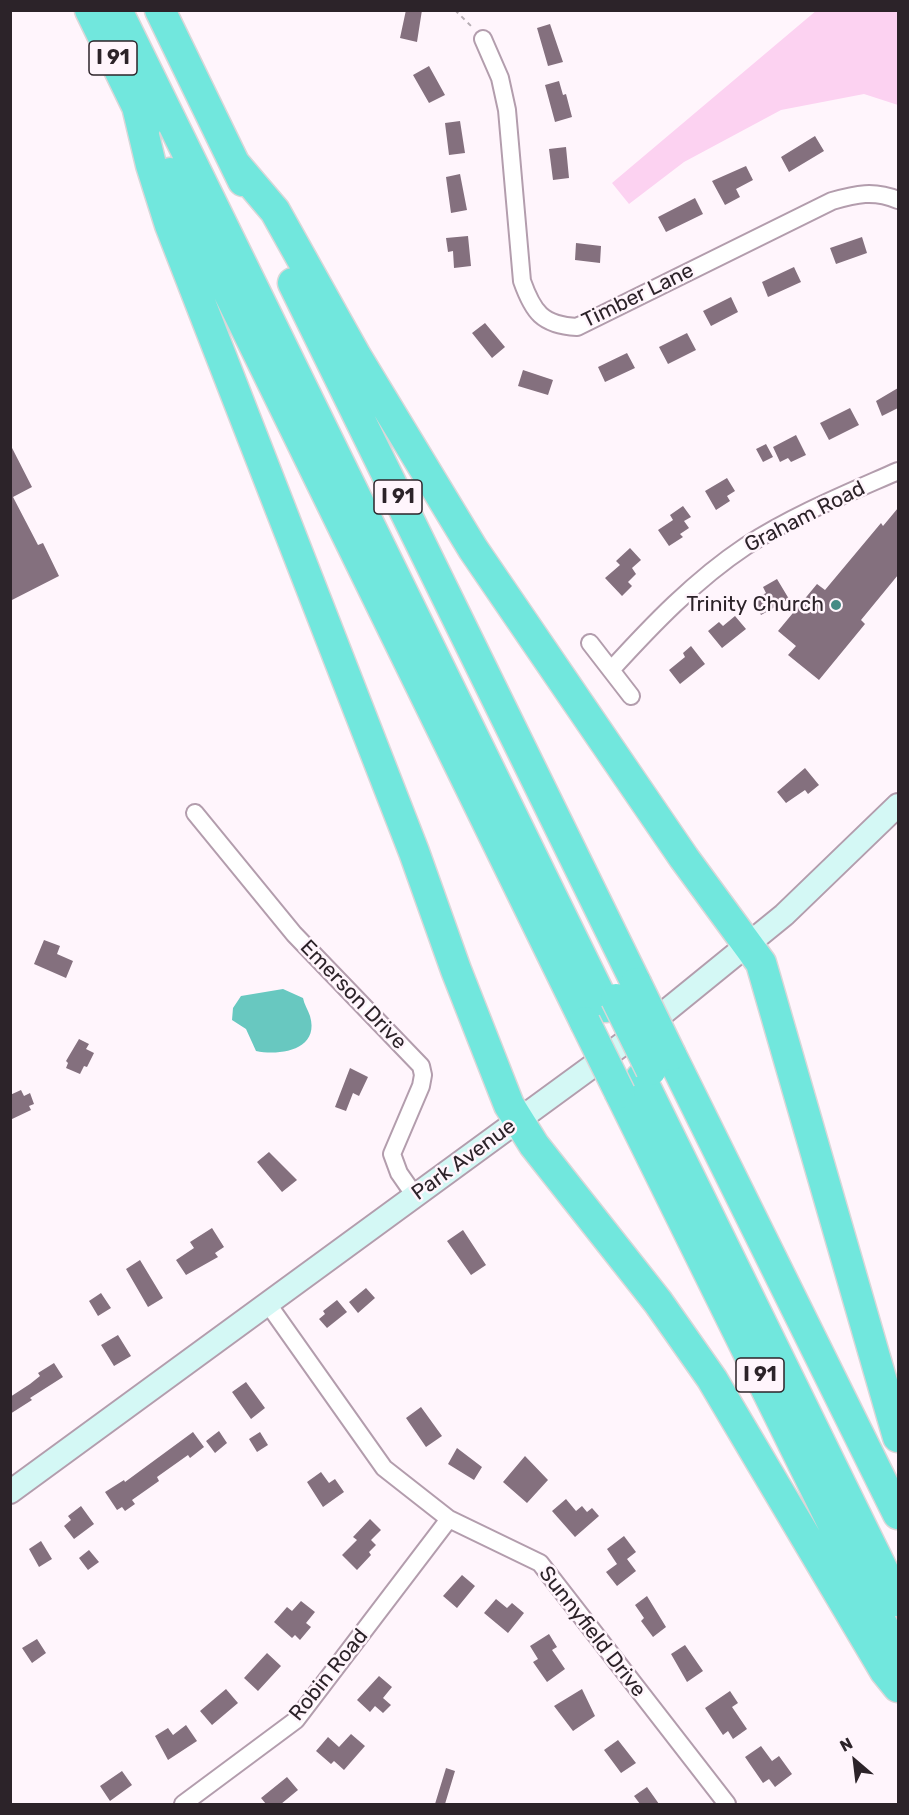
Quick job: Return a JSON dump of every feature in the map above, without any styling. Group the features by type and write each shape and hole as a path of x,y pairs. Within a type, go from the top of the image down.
{"highway":[{"name":"I 91","path":"90,10 136,106 611,1003 646,1074 898,1656"},
{"path":"117,10 611,1003"},
{"path":"132,10 611,1003"},
{"name":"I 91","path":"160,10 235,164 611,1003 646,1074 898,1514"},
{"path":"136,106 170,225 414,852 456,970 503,1091 518,1121 687,1342 738,1422 885,1671 898,1687"},
{"path":"235,164 275,210 350,346 467,541 690,866 749,944 765,975 898,1437"},
{"path":"646,1074 898,1571"},
{"path":"646,1074 898,1601"}],"main road":[{"name":"Park Avenue","path":"10,1492 640,1031 749,944 816,886 898,805"}],"street":[{"name":"Timber Lane","path":"483,39 500,78 507,110 522,281 530,304 545,320 561,326 577,327 832,201 861,193 883,194 898,200"},
{"name":"Graham Road","path":"611,670 684,594 746,546 807,512 898,471"},
{"path":"590,643 631,696"},
{"name":"Emerson Drive","path":"195,813 294,934 421,1066 423,1075 421,1086 392,1154 399,1173 415,1196"},
{"name":"Sunnyfield Drive","path":"268,1304 384,1468 449,1520 540,1563 727,1804"},
{"name":"Robin Road","path":"183,1804 296,1720 449,1520"}],"path":[{"path":"455,10 483,39"}],"shaded area":[{"path":"817,10 898,11 898,105 864,94 781,110 684,162 629,204 612,183"},
{"path":"283,989 303,998 312,1027 309,1037 296,1048 286,1051 256,1051 246,1029 232,1020 233,1008 241,996"}],"building":[{"path":"406,10 422,10 417,42 400,38"},
{"path":"550,24 563,62 548,66 537,28"},
{"path":"429,66 445,95 429,103 413,75"},
{"path":"559,81 563,95 566,94 572,117 555,122 545,85"},
{"path":"460,121 465,153 449,155 445,123"},
{"path":"815,136 824,151 789,172 781,157"},
{"path":"566,147 569,178 553,180 549,149"},
{"path":"746,166 753,180 736,189 740,197 725,205 712,181"},
{"path":"460,174 467,210 451,213 446,177"},
{"path":"695,198 703,214 666,232 658,217"},
{"path":"468,236 471,266 454,268 453,251 448,252 446,238"},
{"path":"862,237 867,253 836,264 830,248"},
{"path":"576,243 601,246 600,263 575,260"},
{"path":"794,267 801,282 768,297 762,282"},
{"path":"731,297 738,312 711,326 703,311"},
{"path":"485,323 505,347 492,358 472,333"},
{"path":"687,333 696,350 668,364 659,347"},
{"path":"627,353 635,368 605,382 598,367"},
{"path":"523,370 553,380 548,395 518,386"},
{"path":"898,388 898,408 882,416 876,401"},
{"path":"850,408 859,425 829,440 820,423"},
{"path":"796,435 806,455 791,462 788,458 780,462 773,447"},
{"path":"10,444 32,487 13,497 38,545 43,543 59,576 10,601"},
{"path":"766,444 773,457 763,462 756,449"},
{"path":"727,478 735,491 727,496 730,501 716,510 705,491"},
{"path":"683,506 691,517 684,521 689,528 680,534 683,537 669,546 658,530 673,520 670,515"},
{"name":"Trinity Church","path":"898,508 898,575 861,620 865,624 819,680 788,655 796,646 778,631 817,584 825,590 881,523 883,526"},
{"path":"630,548 641,560 632,568 636,574 628,582 632,586 622,596 605,578 620,565 616,561"},
{"path":"777,579 789,599 761,615 753,600 766,593 763,587"},
{"path":"735,616 746,629 722,648 708,631 719,622 723,626"},
{"path":"691,646 705,664 680,684 669,670 685,657 683,653"},
{"path":"805,768 819,785 808,794 805,790 786,803 777,792"},
{"path":"44,940 60,946 57,954 73,961 66,978 34,964"},
{"path":"79,1039 89,1044 86,1049 94,1053 87,1067 84,1066 80,1074 66,1068 68,1063 66,1061"},
{"path":"350,1068 368,1077 359,1096 353,1093 346,1111 335,1107"},
{"path":"21,1090 24,1096 30,1093 34,1104 29,1106 31,1110 10,1120 10,1095"},
{"path":"269,1152 297,1180 282,1192 257,1162"},
{"path":"212,1228 224,1247 215,1253 218,1257 186,1275 176,1260 194,1248 190,1242"},
{"path":"463,1230 486,1265 471,1275 447,1241"},
{"path":"140,1260 163,1298 148,1307 126,1269"},
{"path":"366,1288 375,1298 358,1313 349,1302"},
{"path":"101,1293 111,1308 98,1316 89,1301"},
{"path":"337,1300 347,1312 327,1328 319,1319 325,1314 323,1311"},
{"path":"118,1335 131,1356 114,1366 101,1345"},
{"path":"54,1363 63,1377 10,1414 10,1397 30,1384 40,1376 38,1373"},
{"path":"246,1382 265,1408 251,1419 232,1392"},
{"path":"421,1407 442,1436 426,1447 406,1418"},
{"path":"219,1431 227,1443 215,1453 206,1441"},
{"path":"193,1432 204,1447 190,1458 188,1455 157,1477 159,1481 132,1500 135,1504 125,1511 122,1507 117,1510 105,1492 124,1480 125,1482"},
{"path":"260,1432 268,1445 257,1452 249,1439"},
{"path":"457,1448 482,1467 474,1480 448,1464"},
{"path":"525,1456 548,1480 527,1503 503,1482"},
{"path":"321,1472 329,1483 335,1479 344,1492 323,1507 307,1482"},
{"path":"566,1499 576,1511 582,1506 587,1512 592,1508 599,1516 575,1537 552,1511"},
{"path":"81,1506 94,1524 74,1539 64,1526 71,1520 68,1516"},
{"path":"370,1519 381,1530 371,1540 376,1545 369,1552 371,1555 357,1570 342,1555 357,1540 353,1537"},
{"path":"624,1536 636,1552 627,1559 636,1571 617,1586 606,1572 617,1564 607,1549"},
{"path":"41,1541 52,1559 39,1567 29,1549"},
{"path":"89,1550 99,1562 88,1570 79,1558"},
{"path":"462,1575 475,1586 457,1608 443,1596"},
{"path":"647,1596 666,1627 653,1637 641,1621 644,1618 635,1605"},
{"path":"496,1599 507,1608 512,1603 524,1613 508,1633 484,1613"},
{"path":"301,1601 315,1612 306,1623 311,1627 300,1640 295,1635 292,1638 274,1622 287,1607 292,1611"},
{"path":"549,1634 557,1647 552,1650 565,1669 547,1682 533,1662 538,1659 530,1646"},
{"path":"37,1639 46,1653 32,1663 22,1648"},
{"path":"685,1645 703,1671 687,1682 671,1654"},
{"path":"267,1653 281,1666 258,1691 244,1678"},
{"path":"379,1676 392,1687 383,1698 391,1705 383,1713 375,1706 370,1712 357,1700"},
{"path":"226,1689 238,1703 212,1725 200,1711"},
{"path":"582,1689 595,1716 573,1731 554,1706"},
{"path":"730,1691 738,1703 732,1707 747,1729 733,1739 728,1731 723,1735 705,1708"},
{"path":"186,1725 197,1741 168,1760 155,1736 168,1728 173,1735"},
{"path":"351,1734 365,1746 344,1770 334,1761 331,1764 316,1751 328,1737 339,1747"},
{"path":"618,1740 636,1763 621,1773 604,1750"},
{"path":"761,1746 772,1761 779,1756 792,1774 775,1787 769,1779 763,1783 745,1757"},
{"path":"446,1768 455,1771 445,1804 435,1804"},
{"path":"122,1771 132,1785 110,1801 100,1786"},
{"path":"287,1777 298,1790 281,1804 266,1804 261,1798"},
{"path":"647,1787 659,1804 640,1804 634,1796"}],"place":[{"name":"Trinity Church","path":"836,605"}]}
